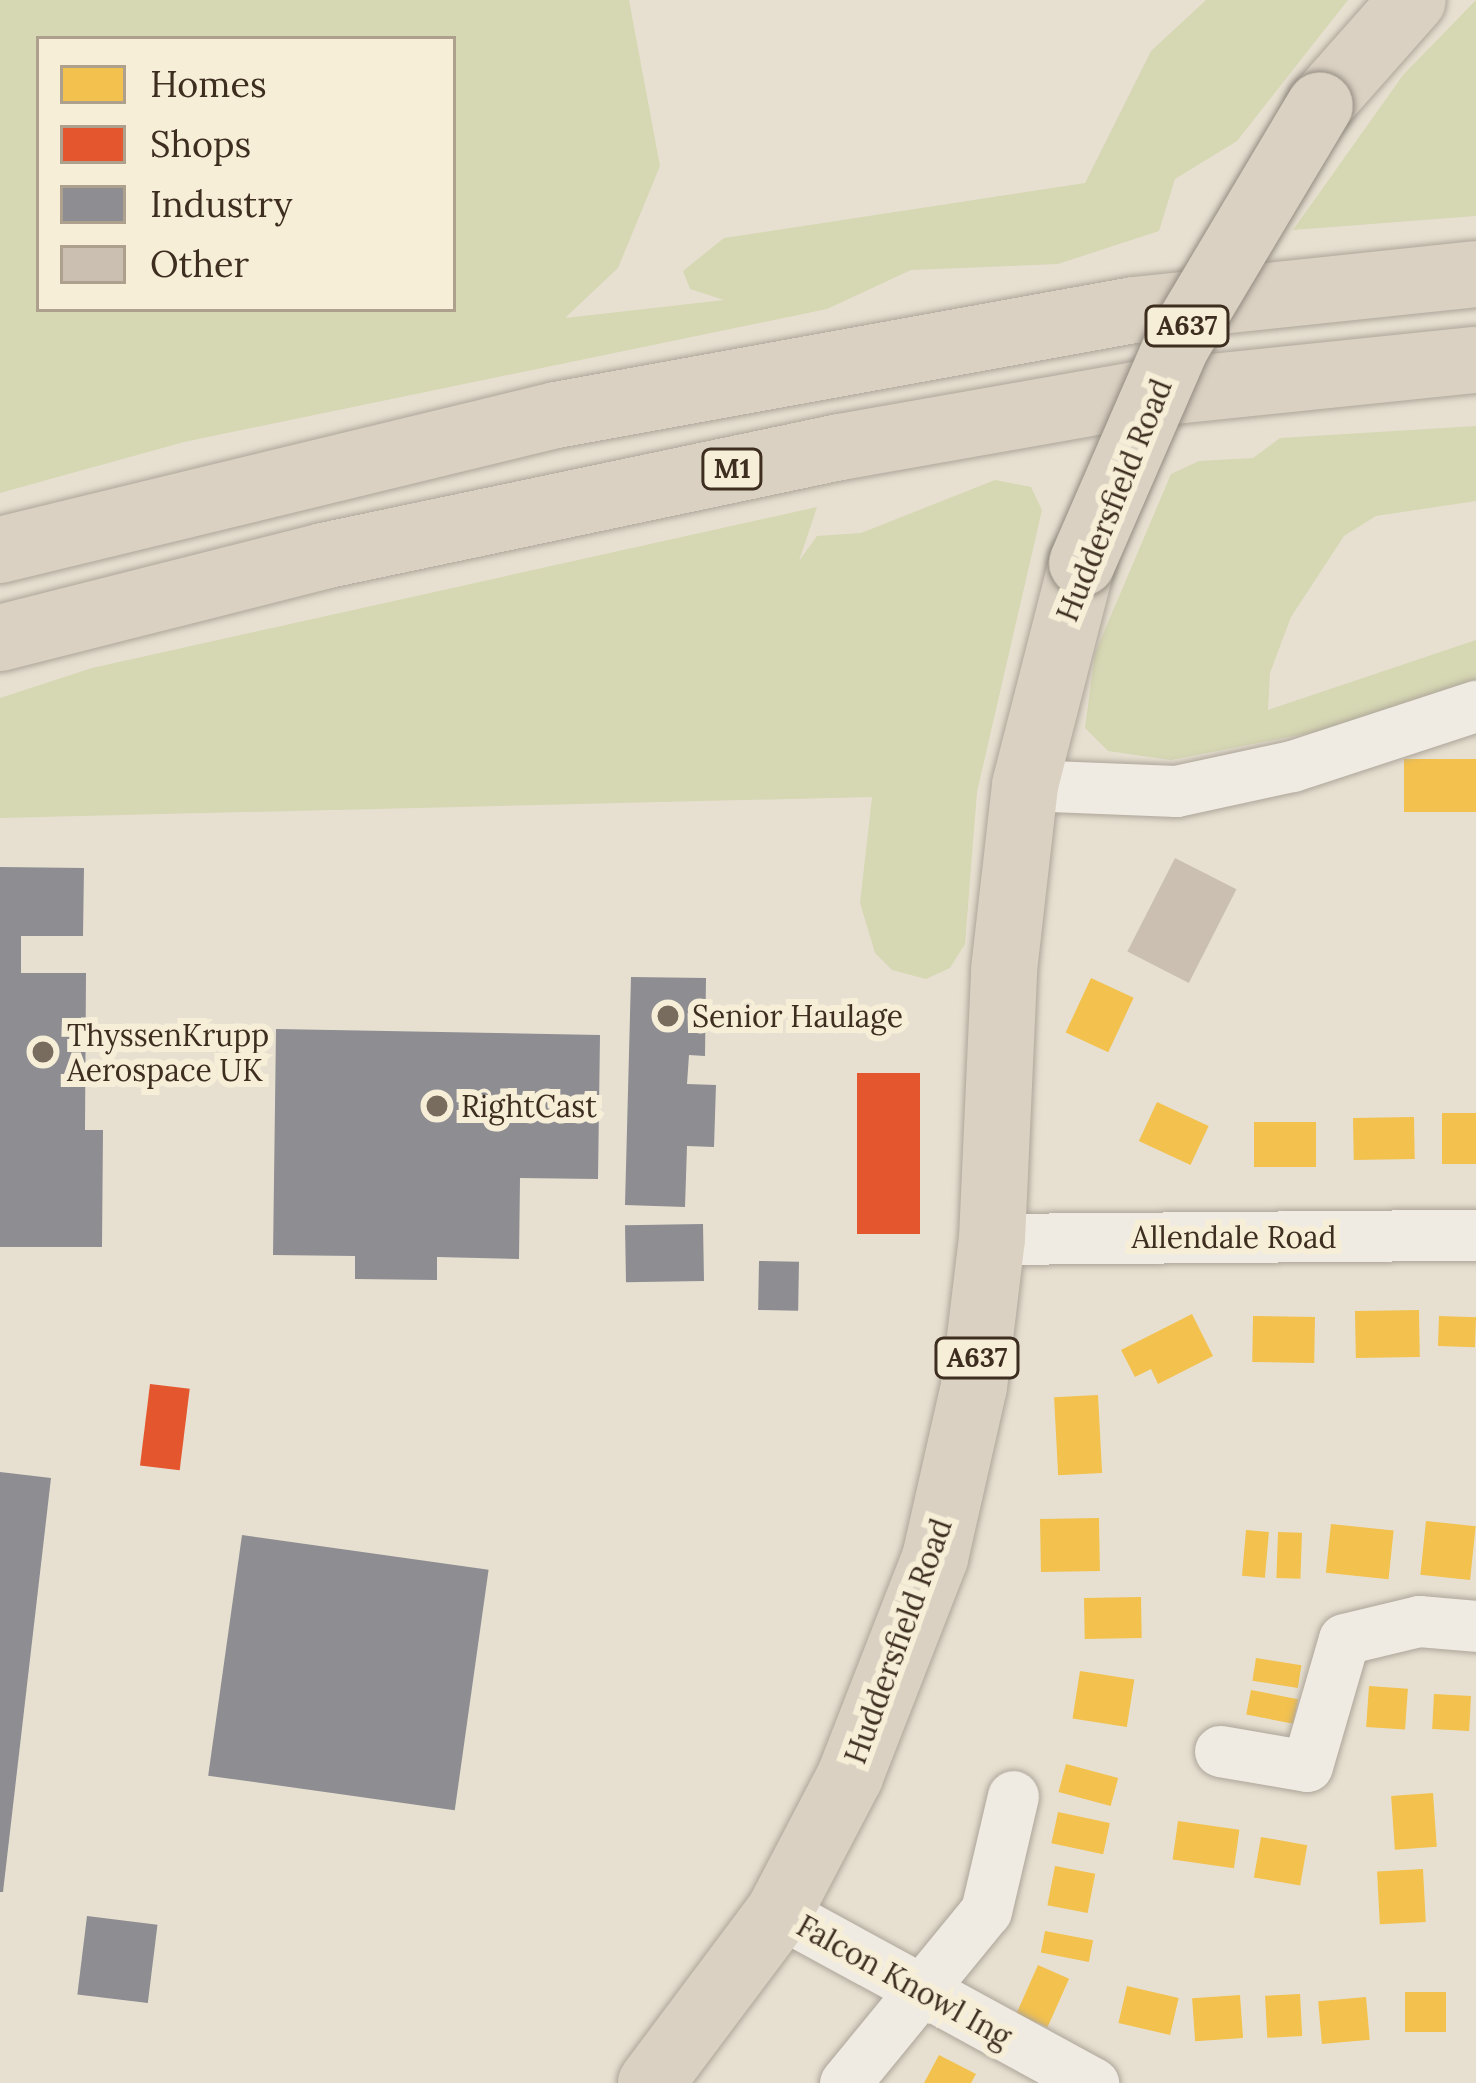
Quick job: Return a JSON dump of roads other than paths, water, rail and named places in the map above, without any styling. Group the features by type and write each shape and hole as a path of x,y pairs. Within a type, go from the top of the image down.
{"highway":[{"name":"Huddersfield Road","path":"651,2083 779,1912 850,1776 935,1558 974,1387 992,1238 1004,970 1025,785 1082,563 1177,345 1231,242 1320,105 1413,0"},
{"path":"0,550 556,415 1133,310 1476,274"},
{"name":"M1","path":"0,638 322,556 840,447 1135,395 1476,360"}],"street":[{"path":"1025,785 1175,791 1292,766 1476,706"},
{"name":"Allendale Road","path":"992,1238 1476,1235"},
{"path":"1220,1751 1307,1766 1344,1639 1419,1621 1476,1626"},
{"path":"845,2083 986,1911 1013,1796"},
{"name":"Falcon Knowl Ing","path":"779,1912 920,1993 1093,2083"}],"place":[{"name":"Senior Haulage","path":"668,1016"},
{"name":"ThyssenKrupp Aerospace UK","path":"43,1052"},
{"name":"RightCast","path":"437,1106"}]}
